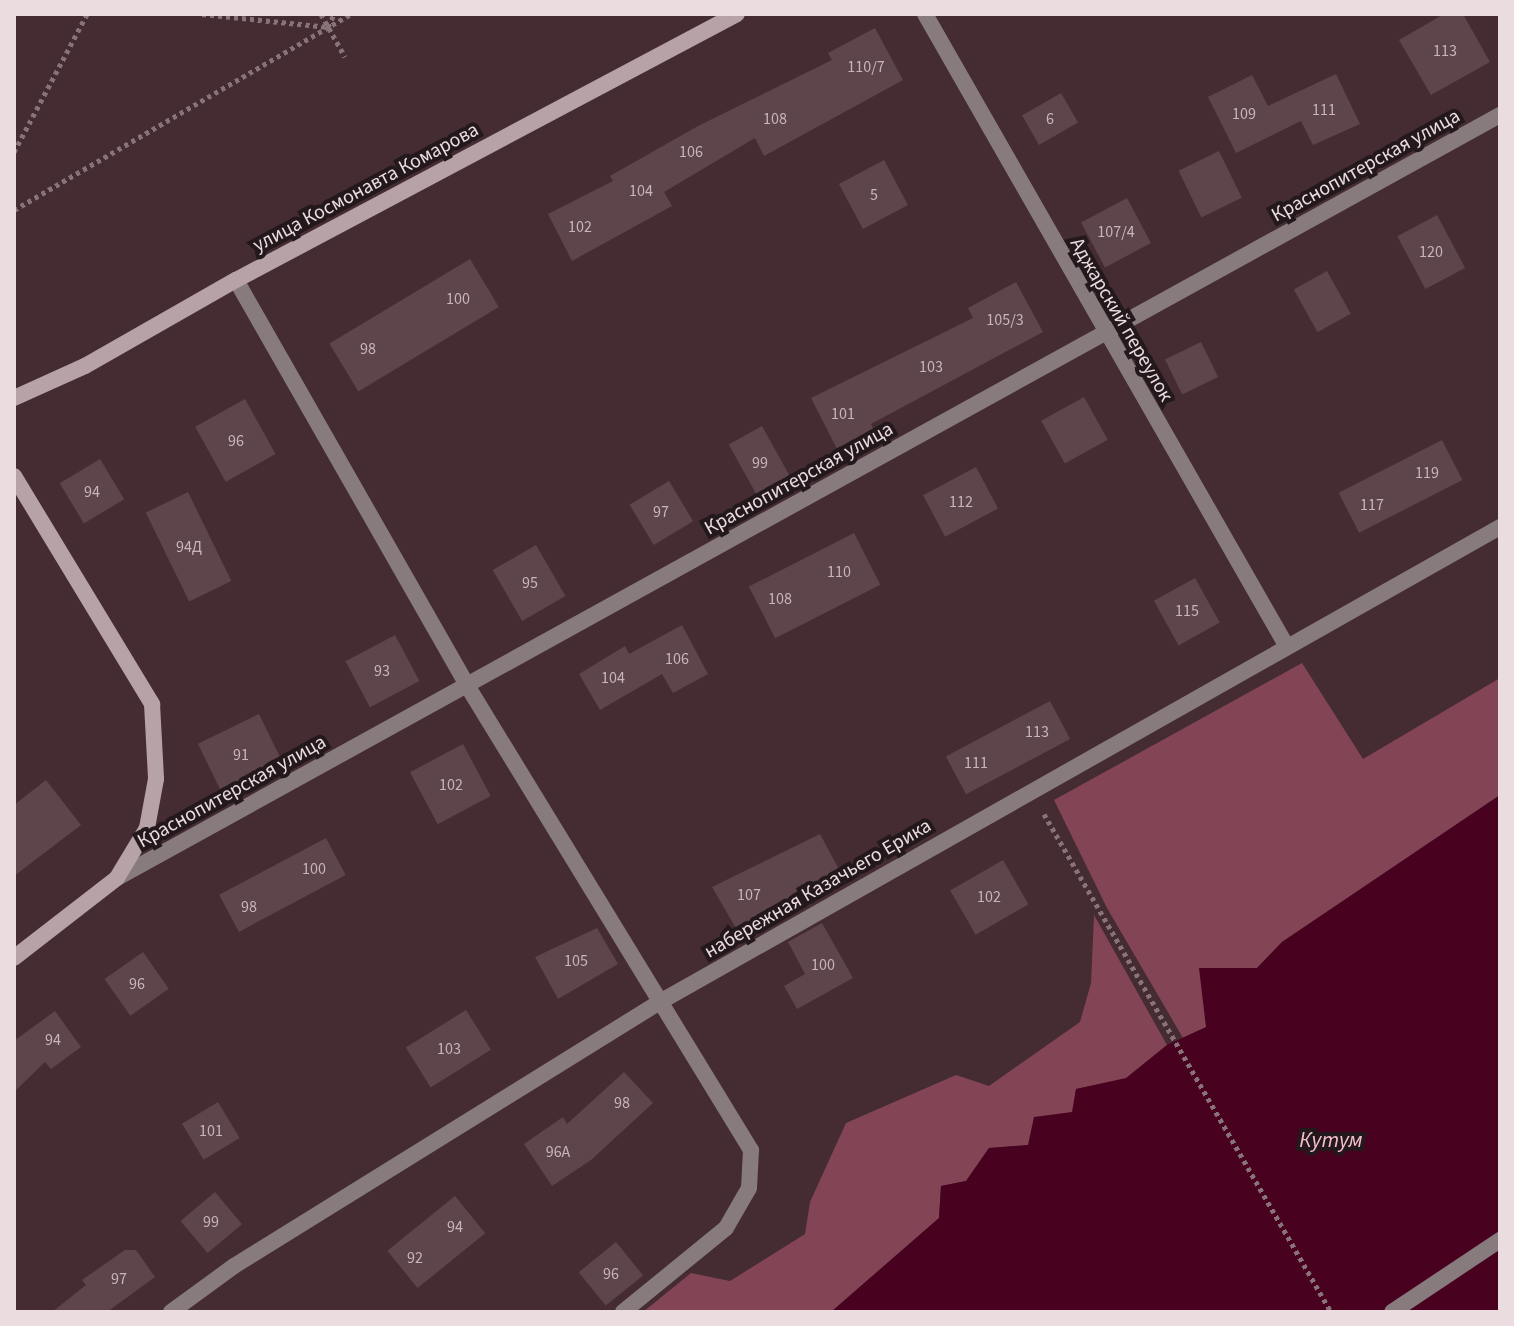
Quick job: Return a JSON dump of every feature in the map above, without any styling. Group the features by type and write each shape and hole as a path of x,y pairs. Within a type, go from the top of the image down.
{"main road":[{"name":"улица Космонавта Комарова","path":"14,398 85,366 236,280 737,14"},
{"name":"Краснопитерская улица","path":"14,476 152,704 156,779 147,828 117,878 14,958"}],"street":[{"name":"Аджарский переулок","path":"925,14 1104,332 1286,645"},
{"name":"Краснопитерская улица","path":"117,878 1500,115"},
{"path":"236,280 468,687 658,1003 751,1150 749,1188 726,1228 623,1312"},
{"name":"набережная Казачьего Ерика","path":"171,1312 234,1266 658,1003 1286,645 1500,527"},
{"path":"1392,1312 1500,1240"}],"path":[{"path":"14,152 87,14"},
{"path":"202,14 328,27"},
{"path":"321,14 345,57"},
{"path":"328,27 334,14"},
{"path":"14,210 351,14"},
{"path":"1044,815 1331,1312"}],"shaded area":[{"path":"1302,663 1363,759 1500,678 1500,795 1282,942 1257,968 1200,968 1207,1027 1183,1038 1107,908 1054,800"},
{"path":"1094,915 1167,1045 1126,1079 1076,1089 1073,1112 1029,1145 989,1148 966,1181 941,1186 939,1218 831,1312 643,1312 691,1273 730,1281 805,1234 810,1202 846,1123 956,1075 989,1086 1080,1022 1091,983"}],"water":[{"name":"Кутум","path":"1500,795 1500,1312 831,1312 939,1218 941,1186 966,1181 989,1148 1028,1145 1034,1117 1072,1112 1076,1089 1126,1078 1167,1045 1206,1027 1199,968 1257,968 1282,942"}],"building":[{"path":"1444,14 1463,14 1490,62 1431,95 1399,40"},
{"path":"875,28 903,80 764,156 755,138 664,192 672,206 572,261 548,214 613,181 610,176 698,126 832,60 828,53"},
{"path":"1336,74 1360,124 1313,145 1301,121 1236,153 1208,97 1252,75 1268,106"},
{"path":"1061,93 1078,122 1039,145 1022,116"},
{"path":"1219,151 1242,198 1201,217 1179,171"},
{"path":"884,160 908,205 863,229 839,184"},
{"path":"1127,198 1151,243 1105,267 1081,222"},
{"path":"1437,215 1465,268 1425,289 1397,236"},
{"path":"470,259 499,307 358,391 329,343"},
{"path":"1327,271 1351,314 1318,332 1294,289"},
{"path":"1016,282 1043,332 871,424 874,430 837,449 811,398 973,318 968,308"},
{"path":"1201,342 1218,377 1182,395 1165,360"},
{"path":"1084,397 1108,440 1065,464 1041,421"},
{"path":"245,399 276,454 226,482 195,427"},
{"path":"762,426 793,482 760,500 729,444"},
{"path":"1442,440 1462,480 1359,533 1339,493"},
{"path":"100,459 124,499 84,523 60,483"},
{"path":"976,467 998,508 945,537 923,495"},
{"path":"669,481 693,521 654,545 630,505"},
{"path":"188,492 231,581 189,602 146,513"},
{"path":"854,533 880,585 775,638 749,587"},
{"path":"536,545 566,596 522,621 493,570"},
{"path":"1195,578 1220,623 1179,645 1154,601"},
{"path":"682,625 708,674 673,693 662,674 600,710 579,674 625,646 629,654"},
{"path":"395,635 419,681 370,707 346,661"},
{"path":"1050,701 1070,739 966,794 946,756"},
{"path":"259,714 285,768 224,798 198,744"},
{"path":"463,744 491,796 438,824 410,772"},
{"path":"46,780 81,825 14,876 14,805"},
{"path":"820,834 841,873 805,892 811,904 777,923 770,911 737,930 712,887"},
{"path":"326,838 346,875 239,932 219,895"},
{"path":"1003,860 1028,904 976,935 950,890"},
{"path":"822,923 853,978 797,1009 784,986 805,974 788,942"},
{"path":"597,928 618,964 558,999 535,957"},
{"path":"143,952 169,989 130,1016 104,979"},
{"path":"466,1010 491,1050 431,1087 406,1048"},
{"path":"55,1011 81,1047 51,1069 45,1062 14,1092 14,1041"},
{"path":"624,1072 653,1103 591,1160 552,1186 524,1144 563,1117 567,1124"},
{"path":"218,1102 240,1138 204,1160 182,1124"},
{"path":"215,1192 242,1224 208,1253 181,1221"},
{"path":"455,1196 485,1233 418,1288 387,1251"},
{"path":"616,1242 643,1275 606,1306 579,1272"},
{"path":"125,1250 136,1250 155,1277 107,1312 52,1312 86,1285 82,1280"}]}
